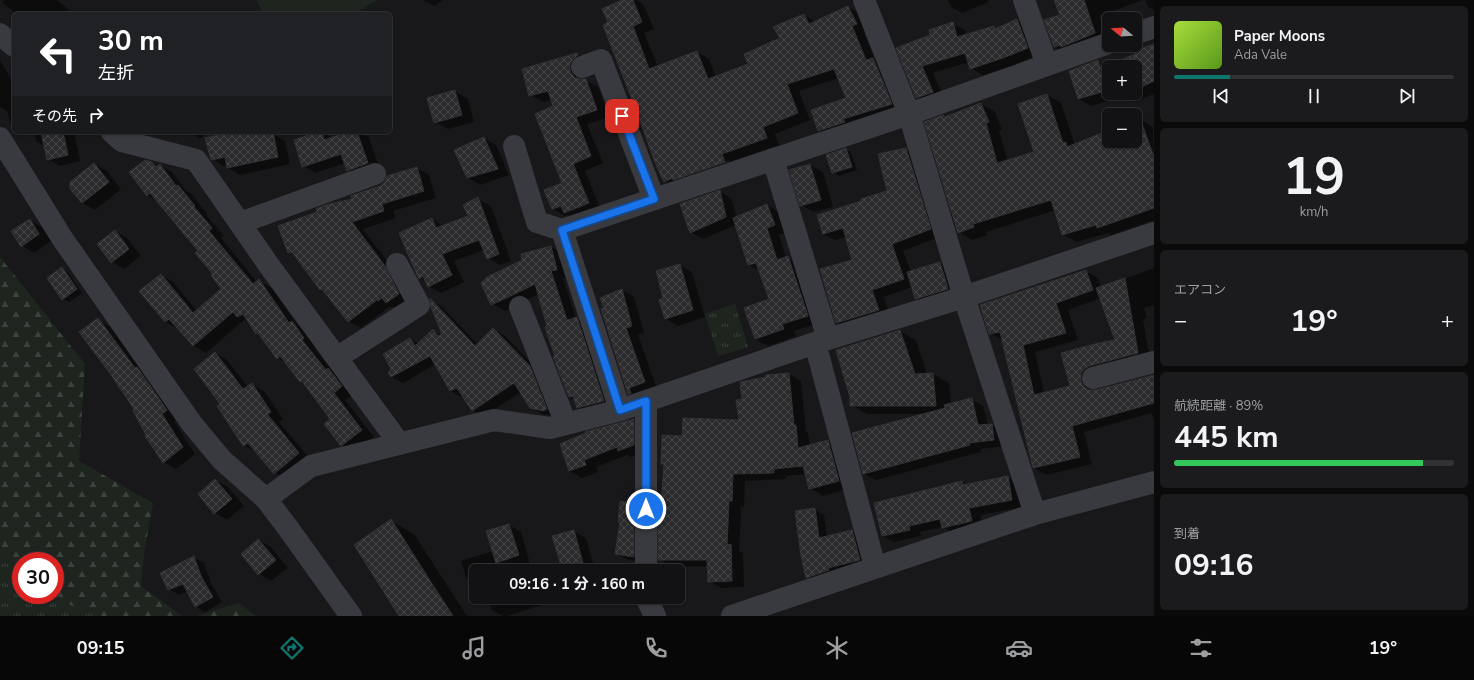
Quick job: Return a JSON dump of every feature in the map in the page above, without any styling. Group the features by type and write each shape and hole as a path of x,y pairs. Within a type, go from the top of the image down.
{"street":[{"path":"864,0 909,114 964,297 1035,514"},
{"path":"1024,0 1047,65"},
{"path":"1142,31 1154,27"},
{"path":"0,34 12,44"},
{"path":"514,146 537,222 562,230 909,114 1102,45"},
{"path":"582,66 601,60 654,199"},
{"path":"114,134 122,141 196,160 268,264 400,442"},
{"path":"0,138 62,238 192,424 222,460 266,500 351,616"},
{"path":"773,159 821,341 875,567"},
{"path":"240,223 375,174"},
{"path":"562,230 620,410"},
{"path":"266,500 311,466 400,442 494,420 550,428 620,410 821,341 964,297 1154,233"},
{"path":"338,357 419,305 397,264"},
{"path":"520,307 566,424"},
{"path":"1093,378 1154,362"},
{"path":"646,401 646,564"},
{"path":"732,616 1035,514 1154,482"},
{"path":"649,604 655,616"}],"green space":[{"path":"256,0 377,0 356,12 263,12"},
{"path":"0,257 85,364 79,461 153,503 144,554 141,586 182,616 0,616"},
{"path":"735,304 748,347 718,356 705,314"},
{"path":"0,545 12,555 12,604 64,604 64,601 95,616 0,616"},
{"path":"239,603 256,616 197,616"}],"building":[{"path":"622,0 633,0 642,22 633,26 649,69 697,51 708,79 748,64 744,54 780,38 773,27 804,14 809,24 848,6 857,24 852,26 866,60 873,58 892,104 843,119 845,122 818,131 811,110 846,98 834,69 787,84 798,113 763,127 767,138 722,154 725,162 673,180 672,178 664,182 654,160 603,25 608,22 602,9"},
{"path":"1054,0 1084,0 1095,33 1061,47 1060,45 1054,47 1044,20 1060,15"},
{"path":"1017,19 1028,48 970,69 965,53 922,66 933,92 916,98 896,48 930,35 929,30 953,22 957,37 994,26 995,29"},
{"path":"1154,44 1154,81 1142,87 1142,60 1121,60 1135,54 1134,52 1142,52 1142,48"},
{"path":"577,53 578,55 570,64 570,71 574,77 586,79 597,110 576,117 591,156 573,164 589,203 564,213 561,206 552,209 544,190 562,183 535,114 553,106 548,91 529,96 522,69"},
{"path":"1098,60 1101,69 1102,92 1078,99 1069,71"},
{"path":"455,90 462,115 434,123 427,98"},
{"path":"1047,94 1063,143 1066,142 1067,147 1102,133 1102,148 1142,148 1142,124 1154,157 1154,208 1097,228 1096,225 1062,235 1051,200 973,224 974,227 958,233 924,122 943,115 945,117 981,103 989,122 986,123 997,163 1034,152 1018,104"},
{"path":"41,134 63,134 68,155 47,160"},
{"path":"224,134 273,134 278,157 227,168 225,157 211,160 205,138"},
{"path":"312,134 322,134 324,140 342,134 358,134 368,163 347,171 341,154 302,167 294,140"},
{"path":"484,137 498,169 467,178 454,150"},
{"path":"846,148 852,167 832,173 826,155"},
{"path":"906,148 931,229 892,244 904,279 872,290 879,310 836,323 820,269 852,260 843,228 823,234 817,215 887,191 878,154"},
{"path":"145,160 152,162 156,167 160,164 176,186 178,185 212,228 209,231 253,284 259,279 289,323 292,321 304,338 302,340 326,370 328,368 342,386 334,393 362,430 341,446 324,424 330,419 302,381 300,382 280,356 277,359 258,333 256,334 243,314 237,317 233,312 193,346 169,319 165,322 139,291 161,274 193,313 221,289 211,275 212,273 195,253 198,251 150,193 147,196 129,172"},
{"path":"94,163 109,182 82,203 70,189 70,182"},
{"path":"810,164 821,200 800,206 789,170"},
{"path":"417,167 424,191 382,204 384,211 352,222 385,266 399,294 386,303 382,298 378,301 377,300 348,322 322,289 320,290 292,252 288,253 278,226 317,212 316,209 325,205 352,199 351,196 380,186 385,182 387,176"},
{"path":"720,190 726,217 690,233 680,204"},
{"path":"478,197 499,254 487,259 479,240 442,254 452,275 428,287 423,276 419,279 399,233 432,218 436,228 468,216 463,205"},
{"path":"767,204 775,225 767,228 777,260 788,256 808,316 782,324 784,329 755,339 744,308 769,299 756,263 748,265 733,218"},
{"path":"30,219 39,234 21,247 11,231"},
{"path":"115,230 129,249 111,263 97,244"},
{"path":"551,246 557,270 551,271 567,320 577,317 604,401 577,408 573,396 569,397 553,357 555,356 545,327 547,326 535,284 491,305 481,283 487,277 522,260 521,254"},
{"path":"940,262 948,289 915,299 907,272"},
{"path":"680,264 693,310 665,319 659,300 663,298 656,271"},
{"path":"62,267 77,289 62,300 47,278"},
{"path":"1086,270 1093,290 1056,303 1066,333 1023,345 1034,395 1070,386 1061,353 1115,340 1096,288 1125,278 1138,353 1089,366 1084,369 1081,374 1081,381 1084,387 1089,390 1096,390 1154,375 1154,403 1072,426 1080,457 1033,468 1000,332 989,334 980,305"},
{"path":"622,289 632,326 626,328 645,382 629,388 631,393 628,394 601,309 604,308 600,298"},
{"path":"430,298 475,346 493,328 530,366 547,409 543,411 530,408 514,383 472,411 457,388 450,391 430,356 391,377 388,373 391,369 383,354 410,338 415,346 433,329 438,336 442,334 431,307"},
{"path":"98,318 135,368 137,367 167,410 162,414 183,447 163,463 145,436 146,435 133,411 134,409 79,332"},
{"path":"900,330 915,374 933,373 936,406 850,406 850,397 836,350"},
{"path":"215,352 243,389 252,383 271,412 267,414 299,453 274,474 248,443 243,446 217,406 220,404 194,369"},
{"path":"789,373 794,425 796,425 798,448 828,440 839,481 809,489 803,466 774,469 774,473 733,474 732,501 729,501 727,545 731,544 732,581 708,582 707,560 658,560 658,505 661,505 664,464 661,464 662,435 682,436 683,418 739,420 736,400 742,399 740,382 766,377 766,375"},
{"path":"972,398 978,425 992,424 994,440 969,443 970,445 863,474 852,433 945,408 944,405"},
{"path":"634,419 634,445 618,451 617,447 584,460 586,465 569,471 560,444 586,433 585,432"},
{"path":"1008,476 1012,500 969,508 972,521 942,528 940,519 909,526 910,530 882,536 874,503 962,481 963,485"},
{"path":"215,479 232,499 214,514 198,494"},
{"path":"620,501 634,503 634,557 615,554 620,522 618,522"},
{"path":"815,508 819,538 852,530 860,560 828,568 829,570 806,578 801,556 795,511"},
{"path":"391,519 453,616 399,616 354,545"},
{"path":"509,524 519,555 496,563 486,531"},
{"path":"574,530 583,563 560,564 552,536"},
{"path":"258,539 276,560 258,575 241,554"},
{"path":"194,556 201,576 213,597 195,607 183,584 168,590 160,573"}],"route":[{"path":"622,116 654,199 562,230 620,410 646,401 646,509"}]}
